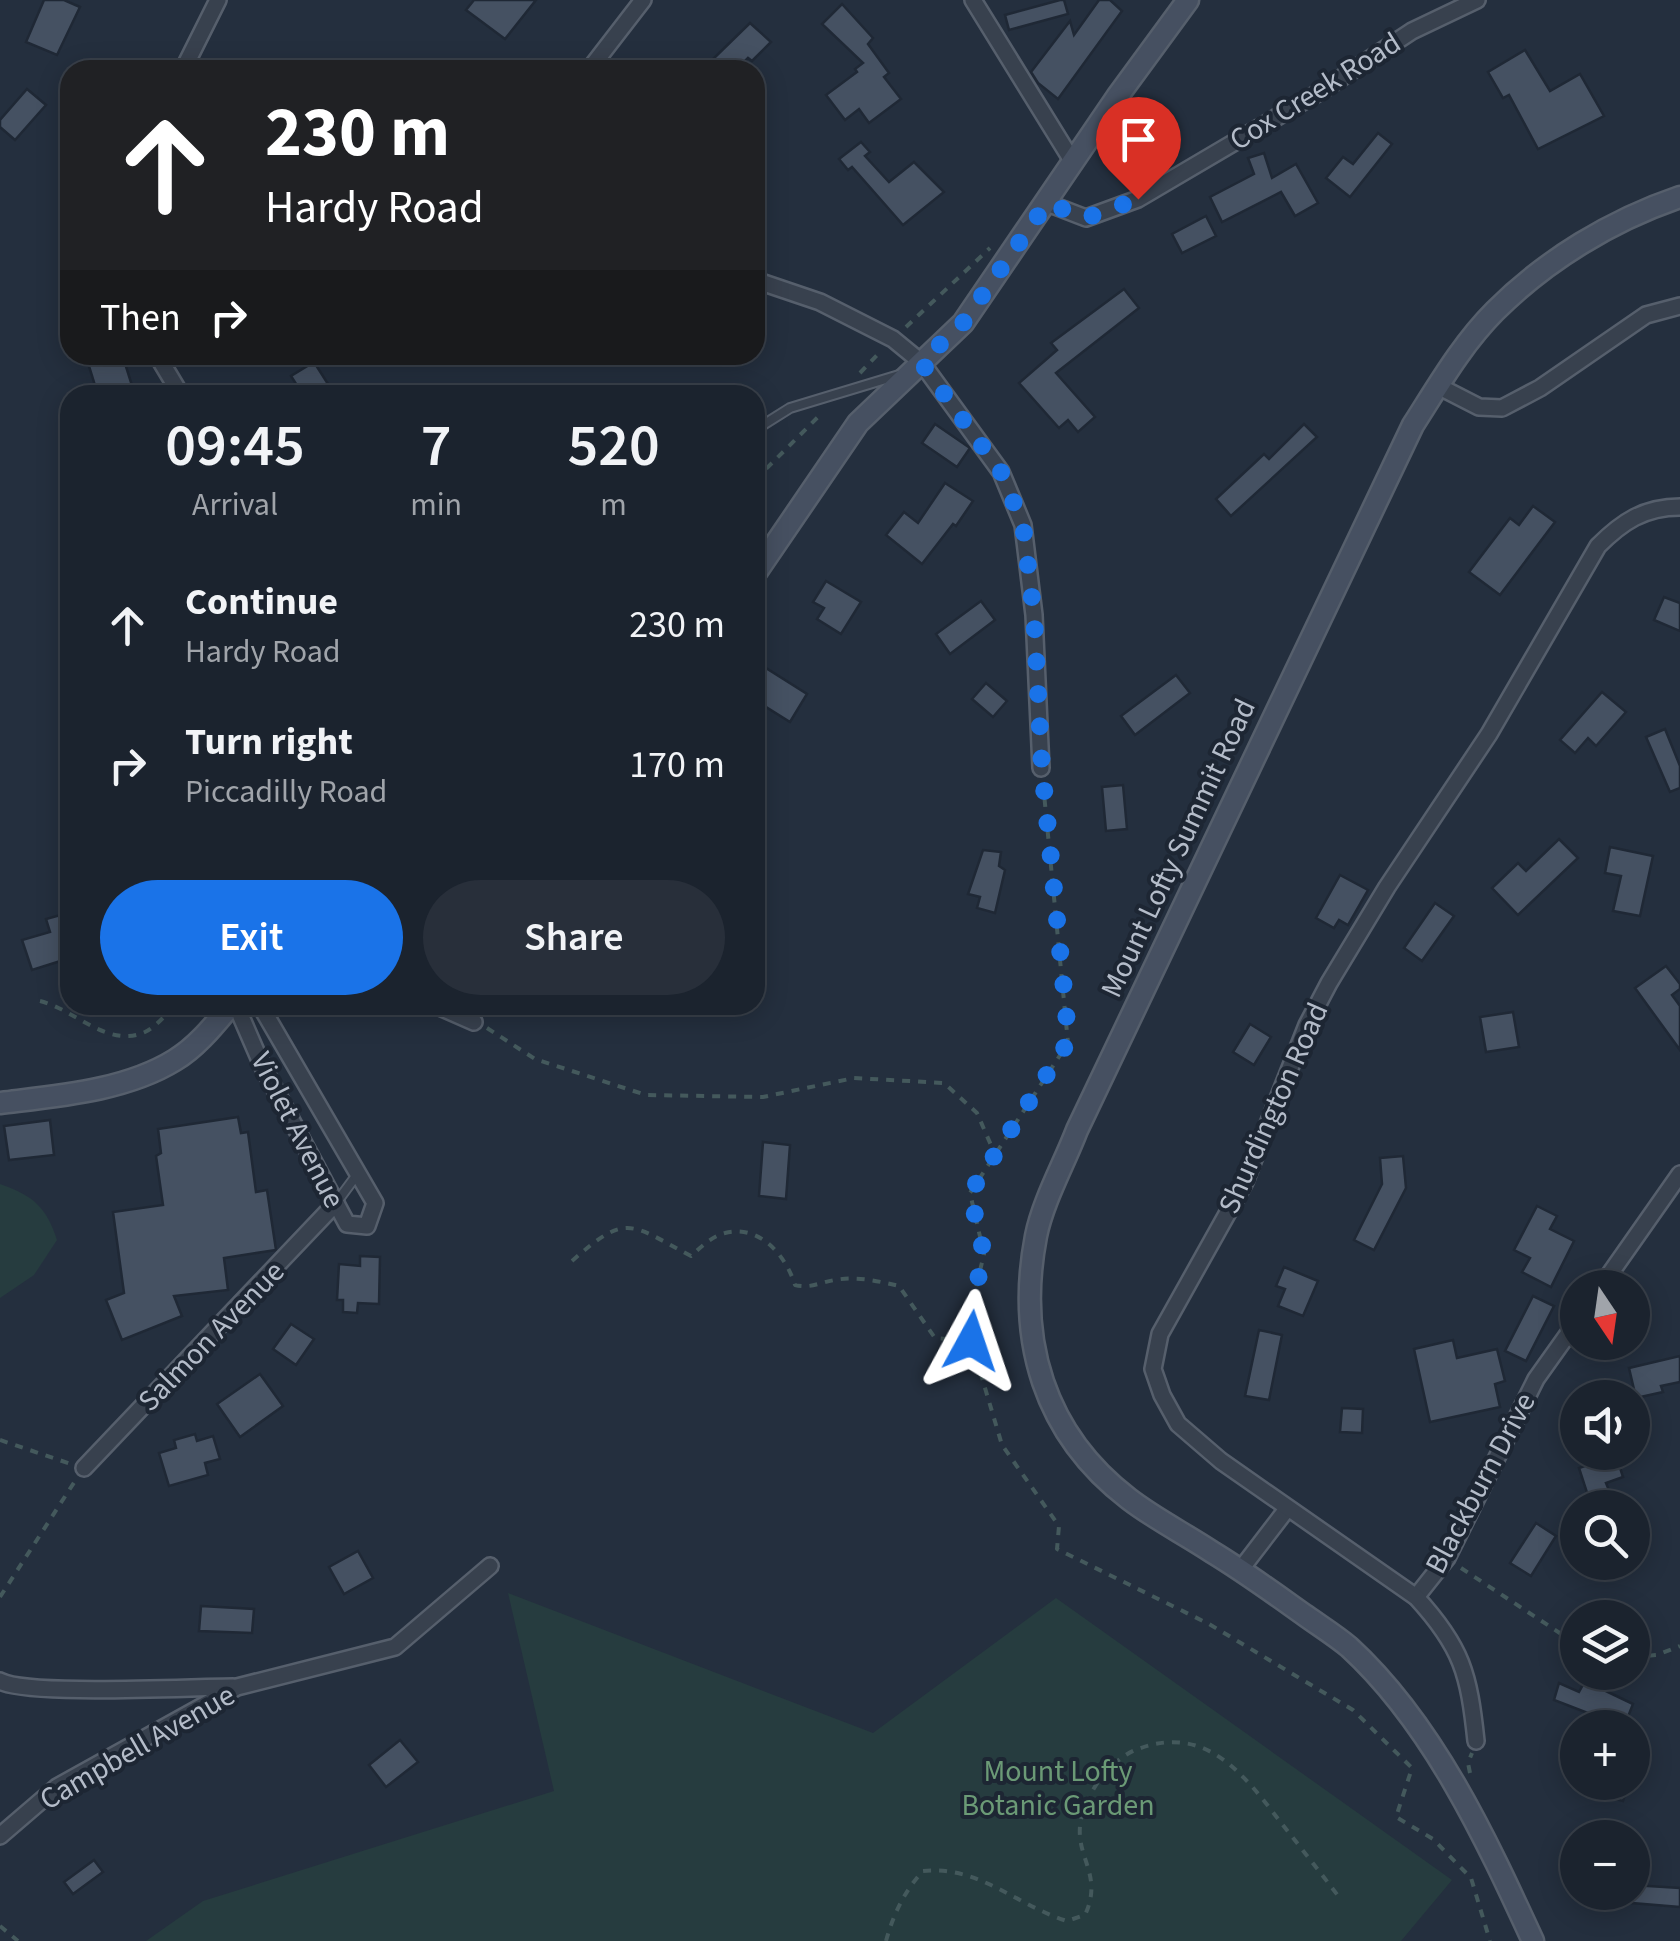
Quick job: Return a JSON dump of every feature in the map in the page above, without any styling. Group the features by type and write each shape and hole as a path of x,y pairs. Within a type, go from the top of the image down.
{"main road":[{"path":"765,559 858,424 963,323 1188,0"},
{"name":"Mount Lofty Summit Road","path":"1533,1941 1467,1806 1414,1722 1349,1647 1240,1569 1130,1500 1095,1469 1068,1436 1041,1382 1031,1339 1029,1298 1037,1234 1077,1130 1413,425 1455,360 1494,312 1544,268 1606,230 1680,197"},
{"path":"0,1103 132,1079 176,1060 224,1015"}],"street":[{"path":"188,60 218,0"},
{"path":"597,60 643,0"},
{"path":"973,0 1073,162"},
{"name":"Cox Creek Road","path":"1047,203 1086,218 1138,199 1323,90 1412,31 1476,0"},
{"path":"765,283 820,302 893,339 1001,472 1023,525 1034,615 1042,768"},
{"path":"1438,386 1479,407 1502,408 1540,388 1646,315 1680,306"},
{"name":"Shurdington Road","path":"1476,1741 1465,1669 1453,1641 1416,1596 1287,1508 1178,1424 1153,1369 1160,1334 1245,1182 1307,1024 1387,887 1488,734 1598,546 1620,524 1641,513 1680,507"},
{"name":"Violet Avenue","path":"239,1015 347,1224 367,1226 375,1203 266,1015"},
{"path":"458,1015 474,1022"},
{"path":"1613,1270 1680,1174"},
{"name":"Salmon Avenue","path":"84,1468 336,1202"},
{"name":"Blackburn Drive","path":"1416,1596 1448,1558 1536,1379 1560,1345"},
{"path":"1240,1569 1287,1508"},
{"name":"Campbell Avenue","path":"0,1836 57,1786 237,1687 394,1647 490,1566"},
{"path":"0,1681 10,1686 56,1688 237,1687"}],"lane":[{"path":"765,424 790,408 915,367"},
{"path":"336,1202 359,1172"}],"path":[{"path":"1042,768 1068,1042 970,1193 984,1254 973,1300 971,1341 1002,1444 1059,1526 1057,1549 1209,1624 1354,1710 1412,1768 1396,1817 1433,1839 1471,1878 1490,1941"},
{"path":"40,1001 60,1007"},
{"path":"71,1015 115,1035 145,1032 165,1015"},
{"path":"474,1022 504,1036 535,1059 646,1094 763,1097 854,1078 944,1083 976,1114 995,1154"},
{"path":"572,1261 602,1234 622,1226 644,1231 691,1256 726,1232 755,1236 778,1250 795,1285 804,1288 837,1279 874,1280 899,1286 934,1338 971,1341"},
{"path":"0,1440 84,1468 0,1597"},
{"path":"1448,1558 1560,1633"},
{"path":"1650,1656 1680,1646"},
{"path":"886,1941 898,1909 923,1871 946,1868 977,1878 1025,1905 1067,1921 1085,1915 1093,1898 1079,1827 1088,1797 1128,1752 1150,1744 1175,1742 1201,1747 1231,1762 1340,1896"},
{"path":"0,1926 18,1941"}],"green space":[{"path":"0,1184 37,1204 57,1240 34,1275 0,1298"},
{"name":"Mount Lofty Botanic Garden","path":"508,1593 873,1733 1056,1598 1452,1880 1401,1941 146,1941 203,1901 554,1791"}],"building":[{"path":"44,0 64,0 80,7 57,55 26,42"},
{"path":"474,0 536,0 505,39 466,10"},
{"path":"1064,0 1068,14 1009,30 1005,15"},
{"path":"1099,0 1110,0 1122,11 1058,99 1031,72 1070,21 1074,35"},
{"path":"842,4 873,38 868,44 889,73 884,77 901,99 869,123 859,109 845,120 826,95 863,63 822,24"},
{"path":"750,23 771,42 753,60 712,60"},
{"path":"1525,50 1550,91 1580,74 1604,116 1538,149 1509,95 1503,98 1488,72"},
{"path":"27,89 46,105 15,140 0,127 0,120"},
{"path":"1378,133 1392,144 1350,197 1326,178 1343,157 1353,164"},
{"path":"861,142 870,152 865,156 889,182 914,162 944,192 903,225 852,167 848,170 839,159"},
{"path":"1264,153 1272,178 1296,164 1318,203 1295,216 1281,192 1222,222 1210,197 1254,174 1248,158"},
{"path":"1206,216 1216,236 1182,253 1172,234"},
{"path":"1124,289 1139,308 1056,373 1095,417 1078,432 1068,420 1059,428 1019,383 1057,350 1051,343"},
{"path":"126,365 132,385 95,385 89,366"},
{"path":"316,365 329,385 297,385 291,376"},
{"path":"935,424 970,448 957,467 922,443"},
{"path":"1304,424 1317,437 1231,516 1216,499 1264,454 1269,459"},
{"path":"945,483 973,501 922,564 886,535 904,512 918,523"},
{"path":"1533,506 1555,522 1500,595 1469,572 1510,518 1519,525"},
{"path":"826,581 861,602 841,634 817,619 824,608 813,602"},
{"path":"1664,597 1680,603 1680,631 1654,620"},
{"path":"981,601 995,620 950,654 936,634"},
{"path":"765,667 807,694 790,722 765,706"},
{"path":"1176,675 1190,693 1135,735 1121,716"},
{"path":"986,683 1007,701 993,717 972,699"},
{"path":"1602,692 1626,712 1596,746 1588,738 1575,753 1560,740"},
{"path":"1665,729 1680,766 1680,788 1670,792 1646,737"},
{"path":"1123,785 1127,829 1106,831 1102,787"},
{"path":"1559,839 1578,858 1518,915 1492,888 1518,863 1526,871"},
{"path":"1610,847 1653,856 1640,916 1613,911 1621,876 1605,873"},
{"path":"983,850 1001,852 999,866 1005,870 995,913 977,908 980,897 968,894"},
{"path":"1340,875 1368,890 1348,925 1339,920 1334,928 1316,918"},
{"path":"1435,903 1454,916 1422,961 1404,948"},
{"path":"60,915 60,961 32,970 22,940 50,932 46,919"},
{"path":"1666,966 1680,984 1672,995 1680,1006 1680,1050 1635,988"},
{"path":"1513,1012 1519,1047 1486,1052 1480,1017"},
{"path":"1250,1024 1271,1037 1254,1065 1233,1052"},
{"path":"238,1117 241,1133 248,1132 256,1192 267,1190 276,1250 224,1258 228,1290 174,1296 182,1316 122,1340 106,1300 124,1293 113,1212 163,1205 156,1156 161,1153 158,1129"},
{"path":"50,1120 54,1155 9,1160 4,1126"},
{"path":"763,1142 790,1145 786,1199 759,1196"},
{"path":"1403,1156 1406,1188 1374,1250 1354,1240 1382,1184 1380,1158"},
{"path":"1537,1206 1557,1216 1550,1229 1574,1241 1551,1287 1522,1272 1530,1258 1514,1250"},
{"path":"360,1256 380,1257 379,1304 358,1303 357,1313 343,1312 343,1300 337,1300 339,1264 360,1266"},
{"path":"1284,1267 1318,1281 1303,1316 1278,1306 1285,1289 1276,1286"},
{"path":"1533,1296 1554,1306 1526,1361 1505,1351"},
{"path":"291,1324 314,1339 296,1365 273,1349"},
{"path":"1259,1330 1282,1335 1269,1400 1245,1396"},
{"path":"1453,1340 1457,1358 1497,1349 1505,1381 1495,1384 1500,1407 1430,1422 1414,1349"},
{"path":"1680,1356 1680,1382 1661,1386 1663,1392 1650,1395 1650,1380 1632,1380 1629,1368"},
{"path":"260,1374 283,1406 240,1437 217,1404"},
{"path":"1342,1408 1363,1409 1362,1433 1340,1432"},
{"path":"195,1434 197,1441 213,1436 220,1459 205,1463 208,1475 169,1486 159,1453 176,1448 174,1440"},
{"path":"1580,1470 1621,1470 1623,1477 1606,1483 1609,1490 1586,1490"},
{"path":"1536,1523 1556,1536 1531,1576 1510,1563"},
{"path":"358,1551 373,1578 344,1594 329,1567"},
{"path":"201,1606 254,1609 252,1633 199,1631"},
{"path":"1559,1683 1560,1690 1604,1690 1633,1704 1631,1710 1580,1710 1554,1700"},
{"path":"400,1740 418,1762 386,1787 369,1765"},
{"path":"94,1860 103,1872 73,1894 64,1882"},
{"path":"1650,1886 1680,1888 1680,1907 1650,1904"}],"route":[{"path":"971,1341 973,1300 984,1254 970,1193 1068,1042 1042,768 1034,615 1023,525 1001,472 921,362 963,323 1047,203 1086,218 1138,199"}]}
